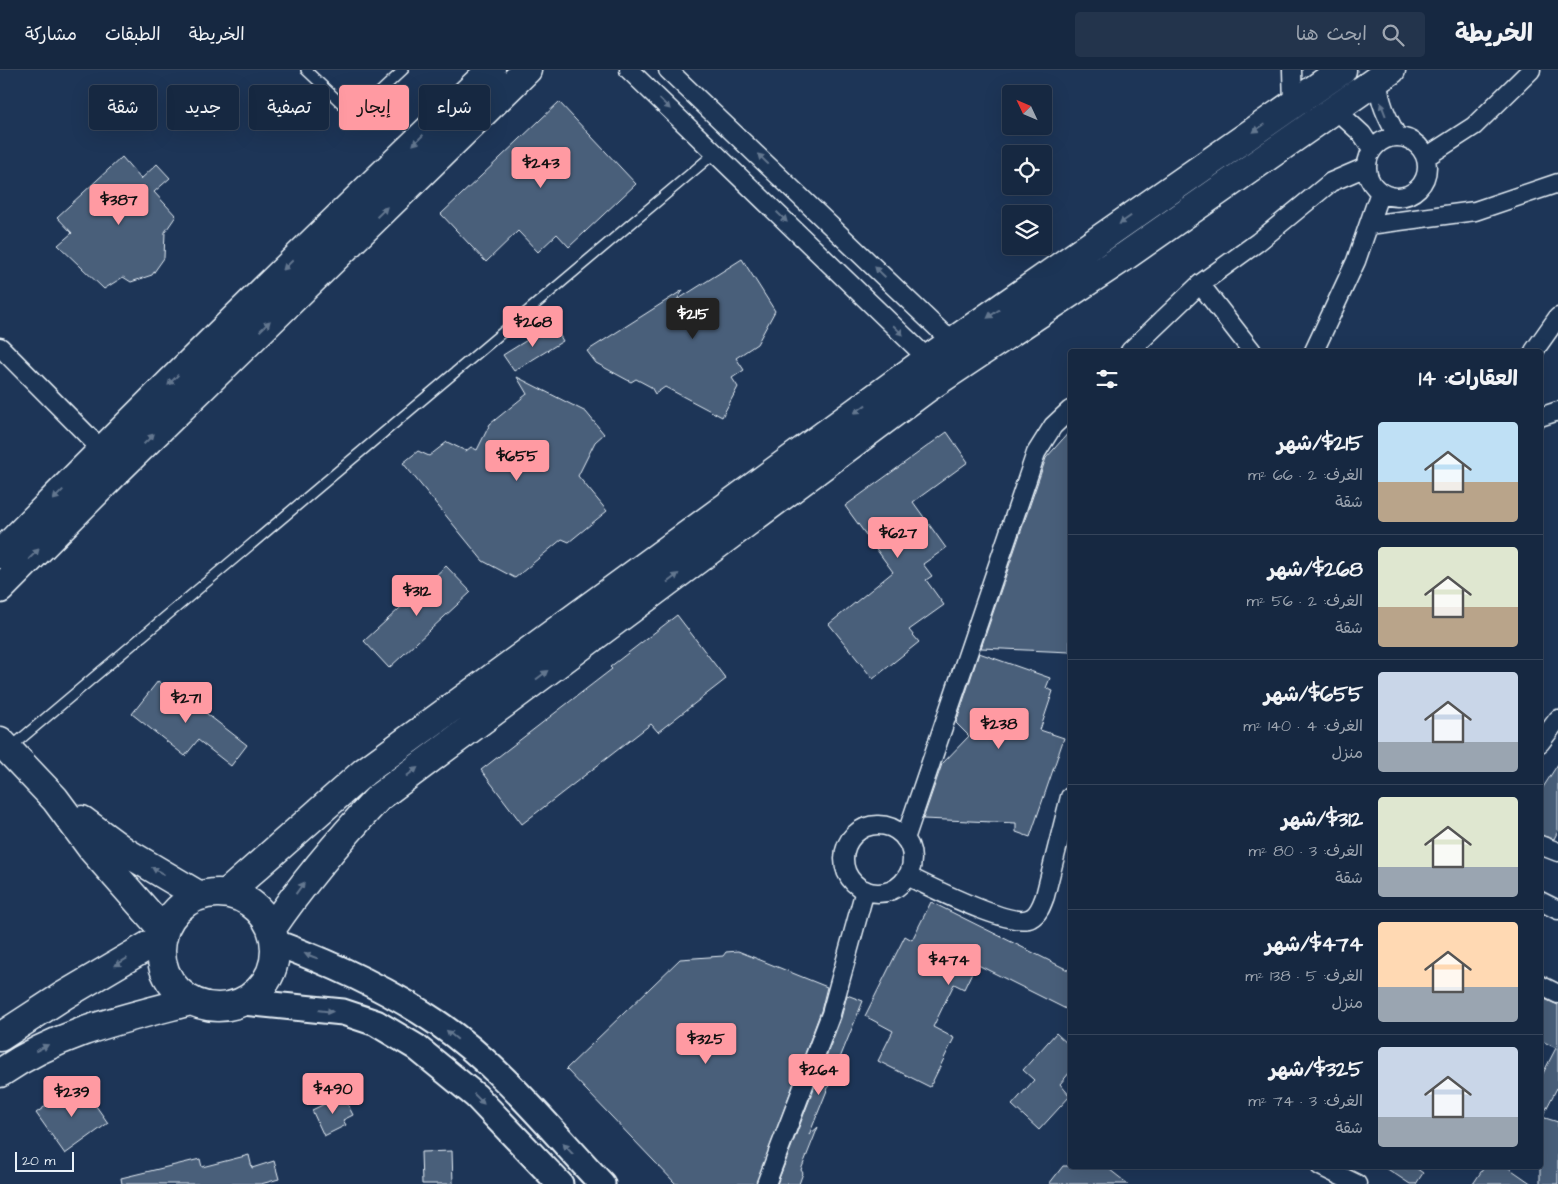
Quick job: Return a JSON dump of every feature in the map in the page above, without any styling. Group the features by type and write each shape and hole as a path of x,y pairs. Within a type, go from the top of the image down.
{"main road":[{"path":"0,589 111,459 310,244 490,70"},
{"path":"0,554 111,459 330,263 527,70"},
{"path":"227,893 364,772 928,360 1342,70"},
{"path":"274,936 301,886 379,797 927,388 1124,258 1385,75"},
{"path":"310,244 330,263"},
{"path":"3,749 54,799 124,851 200,896"},
{"path":"54,799 92,849 164,934"},
{"path":"227,893 241,897 254,905 264,916 274,936 275,961 269,978 258,992 243,1002 226,1007 208,1007 191,1001 169,981 163,967 161,952 164,934 178,909 200,896 227,893"},
{"path":"0,1037 164,934"},
{"path":"274,936 366,980 440,1024 496,1072 602,1184"},
{"path":"0,1073 22,1058 73,1033 191,1001"},
{"path":"243,1002 342,1012 376,1023 416,1047 476,1096 560,1184"}],"street":[{"path":"630,70 928,360"},
{"path":"668,70 737,133 953,343"},
{"path":"1292,70 1294,104"},
{"path":"1426,157 1474,126 1531,70"},
{"path":"1385,75 1378,96 1384,113 1397,136"},
{"path":"1336,110 1362,134 1372,149"},
{"path":"716,152 737,133"},
{"path":"1397,136 1415,142 1426,157 1427,176 1416,191 1398,197 1380,192 1368,177 1366,167 1372,149 1379,142 1397,136"},
{"path":"1132,349 1200,284 1258,242 1331,182 1366,167"},
{"path":"1370,225 1475,211 1558,182"},
{"path":"1315,349 1347,282 1370,225 1380,192"},
{"path":"1200,284 1250,349"},
{"path":"1535,349 1558,317"},
{"path":"0,346 111,459"},
{"path":"1543,417 1558,411"},
{"path":"906,839 890,828 871,826 862,829 849,842 845,851 846,870 850,879 865,890 884,892 894,889 907,876 912,857 906,839 1036,453 1054,426 1068,412"},
{"path":"1543,739 1558,719"},
{"path":"907,876 998,917 1017,920 1030,919 1040,910 1046,896 1068,805"},
{"path":"1543,846 1558,852"},
{"path":"766,1184 831,1014 865,890"},
{"path":"1543,902 1558,910"},
{"path":"1543,986 1558,994"},
{"path":"1326,1169 1357,1184"}],"lane":[{"path":"306,70 344,106 354,110 370,101 403,70"},
{"path":"3,749 716,152"}],"building":[{"path":"559,102 636,184 569,247 557,234 538,252 518,231 486,262 441,214"},
{"path":"122,157 141,179 157,164 170,178 154,192 176,216 165,232 164,258 152,275 131,282 123,277 104,289 58,245 72,233 57,217"},
{"path":"742,259 775,311 757,344 736,358 744,370 732,378 738,387 722,417 665,387 655,394 651,387 636,379 631,382 596,363 587,351 683,290 677,300"},
{"path":"553,324 563,341 514,371 503,355"},
{"path":"517,377 586,412 604,434 595,442 578,476 607,511 569,542 562,539 515,578 483,561 403,463 418,451 429,456 447,442 466,451 471,447 477,450 490,424 527,394"},
{"path":"947,432 968,462 913,502 946,548 923,564 932,576 926,580 944,605 909,630 919,642 873,679 829,624 893,572 845,506"},
{"path":"1068,433 1068,652 981,648 1046,458"},
{"path":"446,566 471,592 389,668 364,641"},
{"path":"677,615 726,679 658,732 651,724 522,824 481,770 612,669 610,667"},
{"path":"979,653 1050,678 1046,688 1053,691 1040,730 1064,738 1030,837 1016,832 1016,823 923,819 942,764 969,736 956,723"},
{"path":"158,681 172,692 175,689 247,745 231,766 198,740 185,756 132,714"},
{"path":"1558,764 1558,831 1554,839 1543,836 1543,787"},
{"path":"931,902 1068,970 1068,1010 976,964 964,989 954,984 933,1027 954,1038 930,1087 878,1061 893,1031 865,1016 905,936 912,940"},
{"path":"738,951 827,987 821,1011 756,1184 676,1184 566,1069 680,959 723,956 726,952"},
{"path":"847,995 863,1001 809,1135 818,1127 801,1170 803,1173 799,1184 777,1184 841,1018"},
{"path":"1543,998 1558,1005 1558,1086 1543,1115 1543,1073 1556,1048 1543,1042"},
{"path":"1056,1033 1068,1044 1068,1074 1060,1084 1068,1094 1068,1098 1039,1130 1012,1105 1034,1080 1023,1070"},
{"path":"79,1082 108,1123 65,1154 36,1113"},
{"path":"343,1095 353,1115 343,1120 346,1125 324,1136 312,1110"},
{"path":"1543,1117 1558,1122 1558,1184 1540,1184 1540,1169 1543,1169"},
{"path":"452,1151 453,1184 422,1184 421,1152"},
{"path":"249,1155 252,1168 274,1161 279,1179 261,1184 122,1184 121,1178 200,1159 202,1167"},
{"path":"1063,1166 1068,1166 1068,1169 1109,1169 1128,1184 1049,1184"},
{"path":"1388,1169 1417,1169 1423,1173 1416,1184 1410,1184"},
{"path":"1483,1169 1510,1169 1532,1184 1473,1184"}]}
